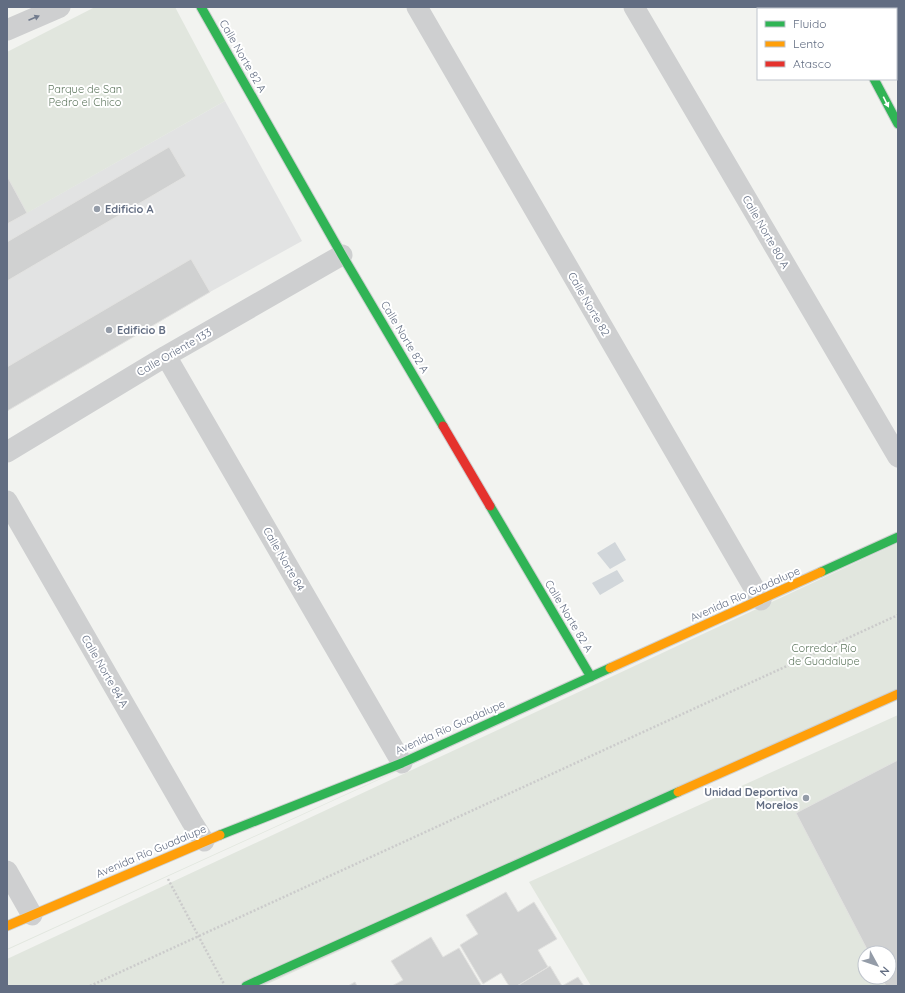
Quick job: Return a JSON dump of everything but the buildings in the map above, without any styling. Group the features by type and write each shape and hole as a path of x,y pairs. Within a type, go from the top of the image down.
{"street":[{"path":"7,30 60,7"},
{"name":"Calle Norte 82 A","path":"201,7 342,255 591,676"},
{"name":"Calle Norte 82","path":"417,7 761,600"},
{"name":"Calle Norte 80 A","path":"634,7 898,458"},
{"path":"875,80 898,124"},
{"name":"Calle Oriente 133","path":"7,452 166,356 342,255"},
{"name":"Calle Norte 84","path":"166,356 402,763"},
{"name":"Calle Norte 84 A","path":"7,501 204,841"},
{"name":"Avenida Río Guadalupe","path":"7,926 204,841 402,763 898,537"},
{"path":"257,984 898,694"},
{"path":"7,870 32,915"}],"path":[{"path":"90,986 898,616"},
{"path":"158,861 226,986"}],"shaded area":[{"path":"225,101 302,241 210,292 7,411 7,224"},
{"path":"615,542 626,560 610,569 597,553"},
{"path":"617,570 624,581 600,595 592,583"}],"green space":[{"name":"Parque de San Pedro el Chico","path":"95,7 175,7 225,101 27,213 7,176 7,52"},
{"path":"898,542 7,950 7,949"},
{"name":"Corredor Río de Guadalupe","path":"898,543 898,696 263,986 7,986 7,959"},
{"name":"Unidad Deportiva Morelos","path":"898,715 898,986 591,986 529,882"}],"traffic: fast":[{"path":"201,7 342,255 443,426"},
{"path":"875,80 898,124"},
{"path":"490,506 591,677"},
{"path":"821,572 898,537"},
{"path":"220,835 402,763 610,668"},
{"path":"246,986 678,792"}],"traffic: slow":[{"path":"610,668 821,572"},
{"path":"678,792 898,694"},
{"path":"7,926 220,835"}],"traffic: jam":[{"path":"443,426 490,506"}],"place":[{"name":"Edificio A","path":"97,209"},
{"name":"Edificio B","path":"109,330"},
{"name":"Unidad Deportiva Morelos","path":"806,798"}]}
